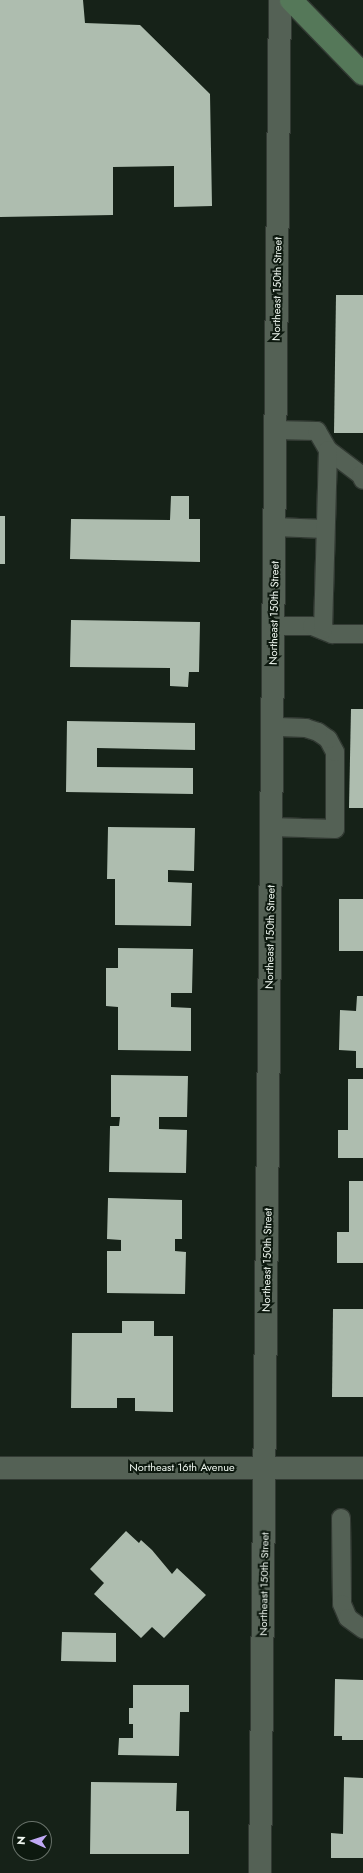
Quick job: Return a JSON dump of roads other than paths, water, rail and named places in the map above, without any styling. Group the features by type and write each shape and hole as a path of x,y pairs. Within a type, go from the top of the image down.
{"main road":[{"path":"291,0 363,74"}],"street":[{"name":"Northeast 150th Street","path":"260,1873 280,0"},
{"name":"Northeast 16th Avenue","path":"0,1468 265,1466 363,1468"}],"lane":[{"path":"275,430 317,431 328,450 363,480"},
{"path":"323,630 328,450"},
{"path":"274,527 325,529"},
{"path":"274,626 312,626 332,634 363,634"},
{"path":"271,827 335,829 335,752 328,739 318,732 306,728 272,727"},
{"path":"341,1518 342,1604 348,1618 363,1629"}]}
